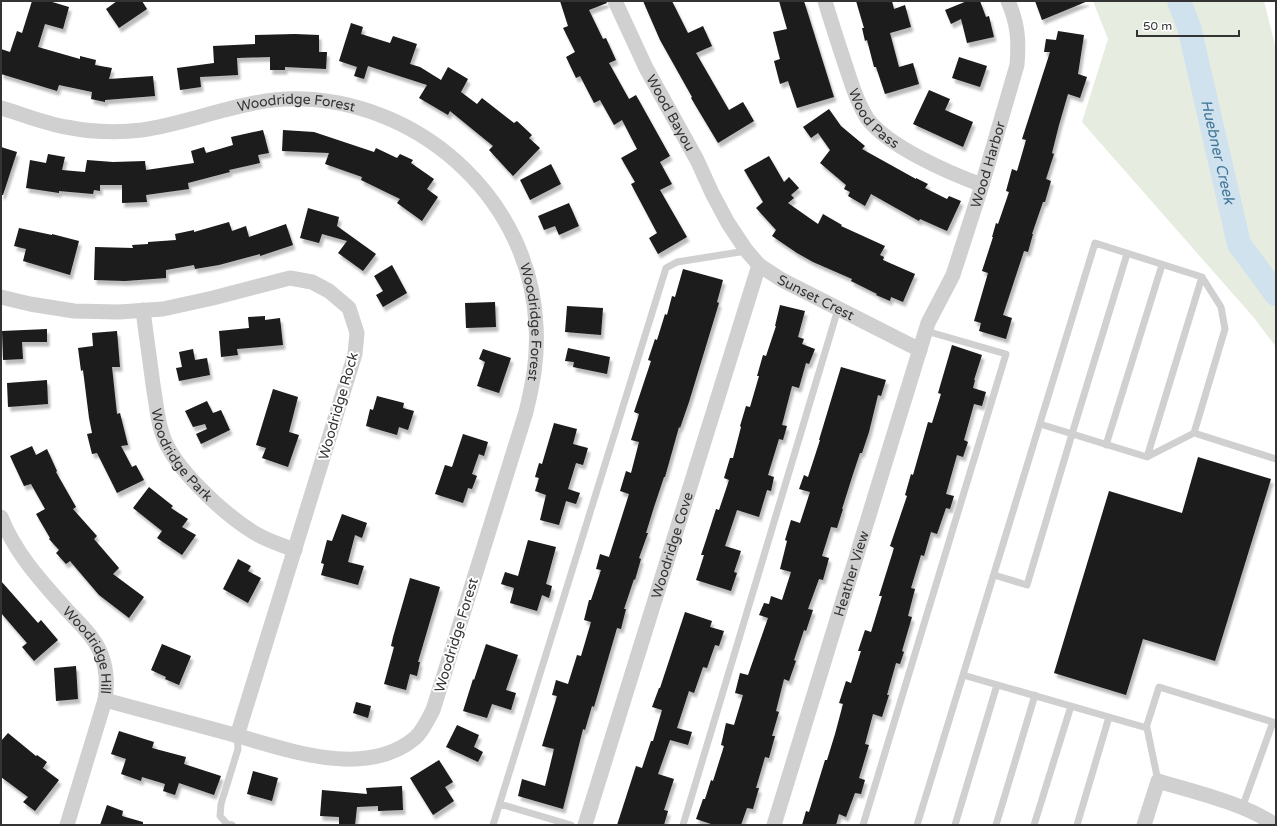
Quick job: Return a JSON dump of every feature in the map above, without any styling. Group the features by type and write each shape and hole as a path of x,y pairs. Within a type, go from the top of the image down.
{"street":[{"name":"Wood Bayou","path":"615,1 646,68 697,160 728,223"},
{"name":"Wood Pass","path":"825,1 856,96 868,119 891,141 935,165 982,185"},
{"name":"Wood Harbor","path":"927,327 952,275 982,185 1017,64 1019,47 1017,24 1008,1"},
{"name":"Woodridge Forest","path":"1,108 65,127 116,131 142,130 179,122 254,102 278,99 323,100 354,106 378,114 401,123 424,136 444,150 463,167 484,191 496,206 520,250 528,274 534,306 537,350 534,375 526,412 433,710 416,737 396,750 372,757 324,757 300,753 105,700"},
{"name":"Sunset Crest","path":"728,223 746,250 759,265 782,280 920,350"},
{"name":"Woodridge Cove","path":"586,825 759,265"},
{"name":"Woodridge Rock","path":"1,297 30,304 74,310 119,312 163,309 290,278 312,282 329,291 349,308 357,333 355,354 237,736"},
{"name":"Woodridge Park","path":"143,310 156,408 162,434 173,457 194,483 238,521 254,532 295,550"},
{"name":"Heather View","path":"774,825 927,327"},
{"name":"Woodridge Hill","path":"1,517 6,529 24,560 92,638 103,660 107,684 105,700 67,825"},
{"path":"1144,825 1158,781 1220,800 1265,818 1275,825"}],"lane":[{"path":"918,825 1095,243 1202,277 1221,307 1225,329 1194,433"},
{"path":"493,825 666,268 677,262 746,250"},
{"path":"994,575 1027,586 1127,254"},
{"path":"1106,445 1162,264"},
{"path":"1147,457 1202,277"},
{"path":"683,825 838,309"},
{"path":"863,825 1006,354 927,327"},
{"path":"1040,424 1147,457 1194,433 1276,459"},
{"path":"963,675 1146,728"},
{"path":"955,825 998,685"},
{"path":"1158,781 1146,728 1159,687 1275,722 1242,809"},
{"path":"996,825 1035,696"},
{"path":"1034,825 1071,706"},
{"path":"1077,825 1109,717"},
{"path":"232,825 227,824 220,816 221,804 238,749 237,736"},
{"path":"500,804 571,825"}],"shaded area":[{"path":"1093,1 1264,1 1276,49 1276,347 1255,319 1082,122 1108,39"}],"building":[{"path":"32,1 49,1 69,7 63,29 45,24 38,47 80,59 80,56 96,60 95,65 112,68 109,79 153,76 155,96 105,100 105,102 91,99 92,92 59,85 57,91 1,74 1,49 10,52 17,31 22,33"},
{"path":"117,1 142,1 147,9 119,28 106,9"},
{"path":"560,1 606,1 607,3 589,10 603,39 606,38 616,60 609,63 629,99 636,95 670,156 660,162 672,184 660,190 687,237 658,254 649,238 657,233 631,184 635,182 621,158 637,149 622,120 614,125 600,100 594,103 580,76 576,78 566,57 575,52 563,28 568,26"},
{"path":"643,1 672,1 688,33 703,26 712,46 696,53 729,110 743,102 754,121 718,143 691,98 692,97 660,40"},
{"path":"779,1 804,1 834,97 797,108 788,81 780,84 774,61 780,59 773,32 787,29"},
{"path":"856,1 892,1 894,9 905,5 911,27 890,33 899,67 913,63 919,84 885,94 876,67 874,67 867,40 865,41 862,28 864,28"},
{"path":"967,1 980,1 986,17 989,16 994,37 967,43 961,19 951,24 945,10"},
{"path":"1035,1 1088,1 1042,20"},
{"path":"351,23 363,27 361,34 390,43 393,36 417,44 410,64 420,67 441,80 448,67 468,79 461,92 477,104 482,98 514,123 517,121 532,135 529,138 540,148 513,176 489,150 493,146 450,111 448,115 419,98 427,85 368,66 364,79 354,76 357,67 339,61"},
{"path":"1058,31 1084,35 1078,74 1087,77 1080,98 1068,94 1052,153 1054,154 1046,179 1051,181 1045,202 1043,202 1032,234 1028,252 1024,251 1003,315 1012,318 1006,339 979,331 981,323 974,321 988,273 982,271 996,223 998,224 1009,192 1006,191 1012,169 1017,171 1026,140 1022,139 1050,52 1044,52 1046,39 1056,40"},
{"path":"255,35 319,35 319,52 327,52 326,69 285,67 285,70 270,70 270,57 237,58 238,75 200,77 201,87 180,90 177,68 214,63 213,46 255,44"},
{"path":"959,57 987,66 980,87 952,78"},
{"path":"929,90 950,99 945,110 973,122 963,147 913,124"},
{"path":"829,109 841,126 865,146 862,149 916,179 928,184 925,188 947,199 949,196 961,201 947,231 920,219 919,221 871,194 865,206 848,196 850,192 844,189 846,185 820,163 830,150 818,133 811,138 803,127"},
{"path":"263,130 269,153 258,155 260,163 229,170 230,172 188,183 189,189 146,195 147,202 122,203 122,185 100,185 100,191 94,190 93,194 59,191 59,193 26,188 30,160 46,163 48,154 65,157 62,170 85,172 87,160 113,162 145,161 146,170 194,163 191,151 204,147 206,153 233,145 231,137"},
{"path":"283,130 314,132 374,152 376,148 397,158 400,154 413,160 411,163 434,179 427,189 438,197 422,221 397,203 400,199 361,180 362,177 325,164 329,153 282,151"},
{"path":"1,147 17,152 3,195 1,195"},
{"path":"769,156 784,182 789,177 799,188 791,195 794,198 788,203 818,224 823,214 842,225 841,226 885,246 880,255 884,257 883,260 915,274 903,302 891,297 890,301 876,295 877,294 851,281 852,279 813,262 797,253 772,236 776,230 756,208 763,202 744,170"},
{"path":"551,164 561,184 530,200 520,180"},
{"path":"569,203 579,226 559,235 555,226 544,230 538,216"},
{"path":"308,208 339,217 337,226 376,254 363,271 338,253 347,241 322,234 319,243 300,238"},
{"path":"229,222 232,231 246,226 249,237 286,224 293,245 260,256 260,254 219,265 195,269 194,265 166,270 166,278 125,281 94,280 95,247 133,248 132,245 176,240 175,234 194,230 194,232"},
{"path":"19,228 79,241 70,275 23,261 26,249 14,246"},
{"path":"392,265 407,293 383,307 376,295 383,291 374,276"},
{"path":"683,269 723,280 717,302 719,303 689,402 680,428 679,427 665,477 646,533 648,533 639,558 641,559 635,580 634,579 624,609 626,609 621,629 617,628 594,707 592,706 585,730 583,729 563,809 518,796 522,779 545,786 554,749 542,746 557,696 552,695 556,680 568,684 577,655 581,656 591,622 584,620 589,600 591,600 601,570 596,569 600,554 609,557 629,494 620,491 626,471 631,473 639,442 631,440 639,414 634,412 651,361 648,360 655,339 657,340 665,314 667,315 672,296 675,297"},
{"path":"495,302 496,327 466,328 465,303"},
{"path":"780,305 805,311 798,337 804,339 802,344 815,349 809,364 806,363 799,388 792,386 782,425 787,426 783,440 779,439 768,475 774,477 771,491 767,490 759,517 737,510 725,546 741,551 734,572 737,573 731,591 696,580 704,555 701,555 716,509 719,510 729,480 724,478 730,458 733,458 746,406 750,407 759,376 757,376 763,355 766,356 776,326"},
{"path":"567,306 603,308 601,335 565,332"},
{"path":"265,316 265,320 280,318 283,345 237,349 238,355 221,357 219,331 249,328 248,317"},
{"path":"47,329 47,342 22,342 23,359 3,360 2,331"},
{"path":"117,331 120,367 112,367 117,414 120,413 128,445 121,446 132,467 136,465 144,480 117,493 97,453 92,454 87,434 92,433 83,370 81,371 78,348 93,346 92,333"},
{"path":"952,345 982,355 973,388 986,392 982,406 974,404 964,440 968,442 963,457 957,455 946,494 954,496 950,509 946,508 937,534 931,532 924,556 921,555 911,588 915,589 908,616 912,617 902,651 904,652 900,664 896,663 887,695 889,695 882,717 873,714 865,744 869,745 859,778 865,780 861,794 855,793 846,817 839,814 836,825 802,825 806,811 809,812 825,760 827,760 835,734 843,704 839,703 846,681 851,683 861,651 858,651 865,630 871,632 882,596 879,596 894,548 890,546 907,496 905,495 911,474 913,475 928,422 932,423 941,394 938,393"},
{"path":"568,348 610,357 607,374 573,367 574,362 565,361"},
{"path":"193,349 195,360 207,358 210,375 179,381 176,368 182,367 179,352"},
{"path":"483,349 511,358 499,393 477,386 485,362 479,359"},
{"path":"841,367 886,380 881,396 878,395 869,432 853,474 837,528 831,527 822,556 829,558 823,580 819,579 808,609 813,610 806,631 804,630 789,681 784,679 776,711 779,712 772,736 775,736 769,758 765,757 756,788 759,788 753,809 747,808 741,825 714,825 696,819 703,799 705,799 711,780 713,781 724,746 721,745 726,723 734,725 743,695 735,693 740,673 748,675 768,618 759,615 764,603 769,604 771,596 782,600 791,572 780,569 787,541 785,540 791,520 800,523 810,492 799,489 804,475 808,477"},
{"path":"47,380 48,404 8,407 7,383"},
{"path":"273,389 298,397 289,432 299,435 288,467 262,458 266,448 256,445"},
{"path":"377,396 404,403 403,408 414,411 408,430 399,427 397,435 366,426 370,409 373,410"},
{"path":"207,401 213,413 221,410 230,430 201,444 196,434 207,429 205,424 193,427 185,411"},
{"path":"554,423 577,429 573,444 588,448 583,465 576,463 568,489 580,493 576,504 566,501 559,525 540,520 546,495 535,491 539,478 535,477 539,463 542,464"},
{"path":"463,434 488,442 484,456 479,454 472,474 477,476 472,489 468,488 463,503 435,494 445,465 452,467"},
{"path":"32,446 36,455 47,449 57,471 56,472 76,507 73,509 97,536 94,539 119,568 113,574 144,597 129,618 99,595 70,561 66,564 56,553 59,550 49,539 50,538 36,514 45,509 31,484 24,486 10,456"},
{"path":"1198,457 1271,479 1215,661 1143,639 1126,695 1054,673 1109,491 1182,513"},
{"path":"149,487 173,506 171,508 188,519 182,527 196,535 182,555 157,538 162,531 133,508"},
{"path":"342,514 367,523 362,538 355,535 348,562 364,566 358,585 321,575 324,564 321,563 327,540 332,541"},
{"path":"528,540 556,547 546,584 552,586 549,598 542,595 537,611 510,603 514,588 501,584 505,572 518,576"},
{"path":"238,559 251,566 248,571 261,578 248,603 223,589"},
{"path":"410,578 440,587 418,662 420,662 417,676 410,674 406,690 384,684 394,647 391,646 393,637"},
{"path":"1,581 38,623 41,620 58,640 34,661 22,647 27,643 1,613"},
{"path":"685,612 712,621 710,627 724,631 719,646 715,645 707,668 703,667 694,693 689,691 677,728 692,732 688,745 670,740 658,774 674,779 664,810 668,811 664,825 617,825 636,766 642,768 651,741 653,741 662,710 652,707 660,688"},
{"path":"162,644 191,656 179,685 165,679 166,677 151,670"},
{"path":"486,644 518,655 506,690 516,693 511,710 492,704 487,718 463,711"},
{"path":"76,666 78,699 56,701 54,668"},
{"path":"356,702 371,706 368,718 353,713"},
{"path":"457,725 479,735 474,747 483,752 478,762 446,747"},
{"path":"119,731 154,742 152,748 186,757 184,764 221,776 214,795 179,783 175,795 163,791 165,784 142,777 141,781 121,774 126,759 111,754"},
{"path":"8,733 36,756 37,755 47,762 43,768 59,780 35,811 23,802 28,797 1,777 1,741"},
{"path":"439,760 453,782 445,787 454,801 433,815 410,778"},
{"path":"253,771 278,778 272,801 247,794"},
{"path":"402,786 403,810 378,811 378,806 357,807 355,825 339,825 339,817 320,816 322,790 367,794 366,788"},
{"path":"107,805 123,811 122,816 143,822 143,825 100,825"}],"waterway":[{"name":"Huebner Creek","path":"1179,1 1189,27 1239,244 1276,294"}]}
